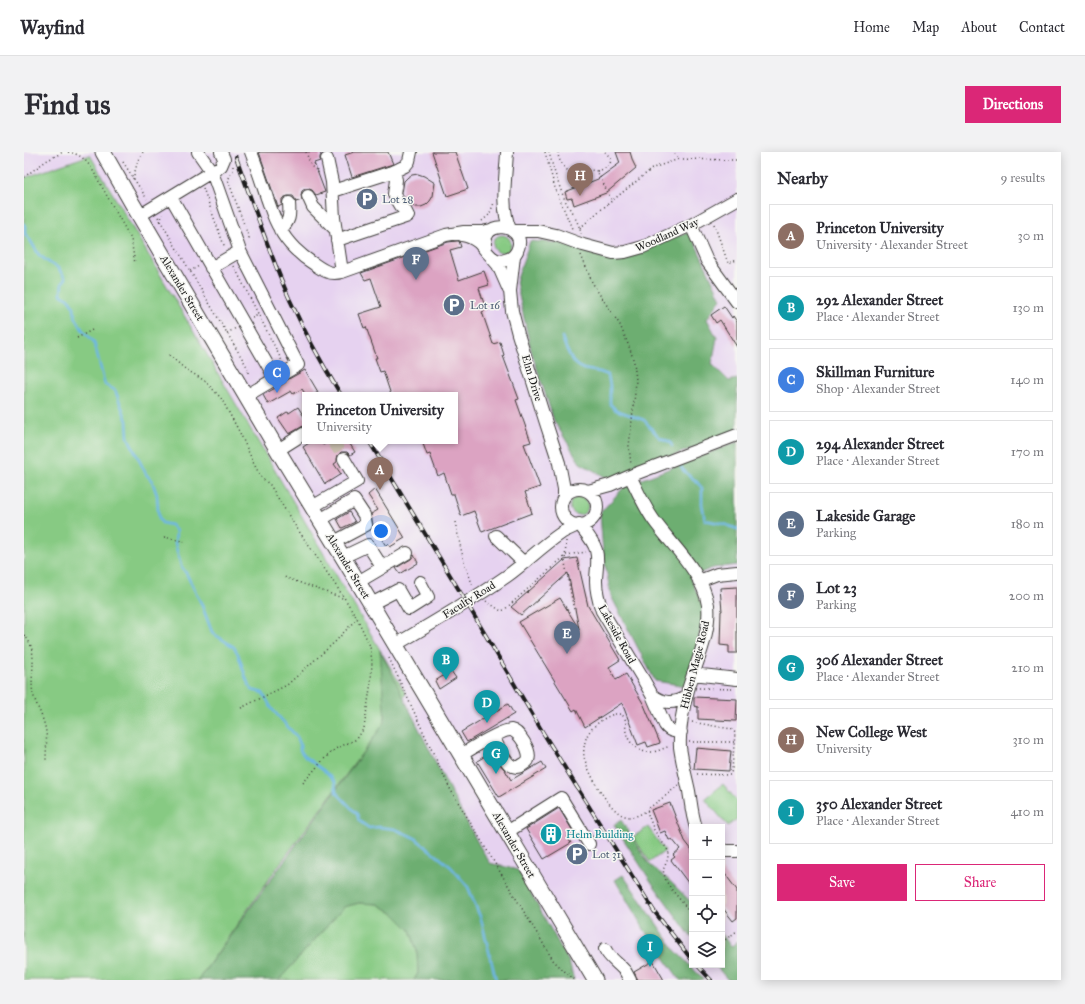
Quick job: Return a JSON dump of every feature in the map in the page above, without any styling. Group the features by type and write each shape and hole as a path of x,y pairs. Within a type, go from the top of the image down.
{"main road":[{"name":"Alexander Street","path":"103,152 139,216 278,450 595,980"}],"street":[{"path":"198,152 212,172 243,246 298,365 246,396"},
{"path":"139,216 221,166 224,159 222,152"},
{"path":"251,152 280,230 299,253 330,273 336,274 452,234 482,232 501,227 512,230"},
{"path":"333,192 394,172 405,166 409,161 411,152"},
{"path":"507,152 505,193 506,218 518,240 516,251"},
{"path":"327,159 333,192 334,218 342,272"},
{"path":"336,234 408,216 405,210 400,206 394,194 396,180 394,172"},
{"path":"505,193 501,212 493,229 485,239 484,245 489,254 499,260 509,259 523,241 532,236 546,233"},
{"path":"308,196 313,206 336,234"},
{"path":"170,197 206,266 275,378"},
{"name":"Woodland Way","path":"512,230 532,230 546,233 580,245 613,253 625,252 643,247 691,226 737,199"},
{"path":"280,230 289,220 289,203"},
{"path":"691,226 707,261 737,302"},
{"name":"Elm Drive","path":"452,234 464,235 474,239 482,246 498,265 510,291"},
{"path":"206,266 243,246"},
{"name":"Elm Drive","path":"516,251 510,291 512,311 559,463 564,497"},
{"path":"278,450 302,435"},
{"path":"582,490 593,495 596,500 597,511 592,519 584,524 573,523 564,516 561,506 564,497 568,493 582,490 627,475 737,435"},
{"path":"316,513 357,481 344,458"},
{"name":"Elm Drive","path":"559,463 582,490"},
{"path":"597,506 627,475"},
{"name":"Hibben Magie Road","path":"627,475 652,518 690,565 703,588 708,604 706,634 682,715 682,758 695,824"},
{"path":"316,513 354,500 364,515 366,525 334,542"},
{"name":"Faculty Road","path":"539,550 557,524 562,511"},
{"path":"592,519 592,550"},
{"name":"Faculty Road","path":"395,645 466,603 507,576 561,533 579,524"},
{"name":"Lakeside Road","path":"579,524 586,533 592,550 597,557 598,566 596,583 599,603 602,611 652,695 665,725 673,732 683,732"},
{"path":"496,536 524,563"},
{"path":"343,557 368,545 382,568"},
{"path":"358,582 407,553"},
{"path":"699,581 717,574 737,572"},
{"path":"371,604 398,590 409,609 428,597 420,582"},
{"path":"693,674 736,684"},
{"path":"652,695 659,701 667,703 676,701 690,692"},
{"path":"461,755 493,737"},
{"path":"507,832 561,798 589,844"},
{"path":"725,851 737,851"},
{"path":"605,949 625,972 627,979"}],"path":[{"path":"24,177 46,161 63,152"},
{"path":"68,152 85,159 92,169 131,239 135,264"},
{"path":"133,178 138,160 144,152"},
{"path":"544,152 555,188 564,212 580,245 592,282 620,325 634,362 636,380 627,475"},
{"path":"549,152 554,171 565,200 580,228 580,245"},
{"path":"558,152 562,165 571,174 578,175 591,170 603,170 609,166 609,157 605,152"},
{"path":"673,152 679,159"},
{"path":"580,228 653,168 679,159 737,160"},
{"path":"123,162 147,199"},
{"path":"232,163 233,170 228,180 249,238 243,246"},
{"path":"597,171 612,201"},
{"path":"203,188 226,251"},
{"path":"480,223 492,209 495,200"},
{"path":"492,209 496,211"},
{"path":"161,222 164,212"},
{"path":"157,215 249,370 247,377"},
{"path":"709,215 712,219 728,263 737,260"},
{"path":"190,271 206,266"},
{"path":"234,267 283,364"},
{"path":"227,333 239,326"},
{"path":"77,338 94,329"},
{"path":"169,355 184,368 205,382 221,398 261,477 270,485 292,521 345,599 357,618 370,646 372,662 371,682 364,728 357,739 335,749 321,762 303,783"},
{"path":"455,522 464,562 474,588"},
{"path":"164,537 186,542"},
{"path":"566,538 565,563 574,610"},
{"path":"486,601 501,611 504,610 566,555 592,550"},
{"path":"284,577 345,599"},
{"path":"241,708 287,685 336,641 357,618"},
{"path":"24,635 32,648 34,659 33,692 44,722 46,733 46,760"},
{"path":"391,662 449,787 553,960 562,970 575,980"},
{"path":"690,692 736,684"},
{"path":"613,714 622,715 626,722 626,730 630,742 643,751 649,752 674,744 683,732 733,730 735,733 736,742 732,770 730,774 695,774 681,782 648,810 628,817 616,812 593,779 584,756 587,737 596,724 602,719 613,714"},
{"path":"683,732 736,742"},
{"path":"648,810 647,812 652,827 669,852 663,870 666,881 689,910"},
{"path":"725,940 737,931"}],"shaded area":[{"path":"24,152 737,152 737,980 24,980"}],"green space":[{"path":"90,155 406,694 279,865 198,980 24,980 24,178"},
{"path":"690,232 721,299 707,319 717,338 712,364 729,381 737,379 737,432 609,479 580,463 554,421 531,350 516,282 530,241 561,243 606,259"},
{"path":"498,235 506,235 511,240 509,251 506,253 498,253 493,248 493,240"},
{"path":"737,442 737,565 713,568 690,577 704,609 698,641 686,686 655,681 611,596 603,553 600,513 625,486"},
{"path":"579,497 585,500 588,506 585,512 579,515 573,512 570,506 573,500"},
{"path":"380,650 440,771 479,845 490,863 518,870 569,962 574,980 414,980 418,973 417,951 410,930 394,914 378,904 359,903 344,907 279,980 198,980 385,722"},
{"path":"723,784 737,801 737,819 728,826 705,799"},
{"path":"621,820 649,864 670,881 689,900 689,934 652,883 614,825"},
{"path":"648,827 665,851 650,862 633,837"},
{"path":"623,875 675,950 689,964 689,968 692,968 704,980 680,980 645,931 615,880"},
{"path":"359,903 378,904 394,914 410,930 417,951 418,973 414,980 279,980 344,907"},
{"path":"725,938 731,947 737,941 737,980 728,980 718,968 725,968"}],"building":[{"path":"259,152 320,152 320,161 314,163 325,192 316,195 312,190 305,189 302,191 302,200 296,202 293,196 288,196 282,199 282,205 278,207"},
{"path":"354,152 388,152 393,164 352,177 345,155"},
{"path":"432,152 455,152 468,189 447,196"},
{"path":"616,152 630,152 636,168 606,193 574,205 572,198 567,199 565,192 598,179 620,163"},
{"path":"418,174 435,183 433,196 426,205 421,207 411,206 406,201 402,193 404,181 412,175"},
{"path":"459,241 461,247 450,250 459,280 484,271 489,285 479,288 486,310 482,312 493,344 500,342 503,356 519,399 516,400 531,442 524,444 540,487 525,492 532,513 482,532 474,511 461,516 454,494 451,494 444,473 438,476 430,454 427,455 423,444 458,444 458,392 390,392 383,371 380,372 375,358 377,358 366,327 364,328 359,314 381,307 371,278 365,280 361,273 448,242"},
{"path":"724,306 732,318 733,316 737,322 737,347 720,320 716,323 711,315"},
{"path":"305,370 318,392 304,392 302,389 293,394 291,391 268,404 263,395 286,382 285,381"},
{"path":"298,407 302,413 302,427 289,434 278,418 287,412 289,413"},
{"path":"308,444 350,444 355,452 350,455 347,452 341,452 338,455 337,462 334,464 341,474 325,484 303,447"},
{"path":"375,489 405,538 390,547 388,544 386,546 373,525 371,514 378,510 368,495"},
{"path":"349,512 355,522 342,528 337,519"},
{"path":"414,555 418,563 400,574 396,568 411,559"},
{"path":"577,558 588,606 620,660 609,667 616,680 626,674 644,705 660,743 648,747 646,742 638,745 622,703 585,727 576,709 573,711 519,622 560,598 579,629 568,573 521,615 511,607 564,560"},
{"path":"737,587 737,653 729,653 729,646 720,645 722,611 720,588"},
{"path":"451,671 456,678 439,689 435,681"},
{"path":"694,697 737,699 736,721 698,719 698,707 694,706"},
{"path":"508,704 514,714 467,742 461,732"},
{"path":"696,748 731,751 729,771 694,769"},
{"path":"492,752 511,780 542,762 546,769 499,797 477,761"},
{"path":"670,803 685,841 689,846 689,884 671,860 675,857 673,855 680,849 672,839 669,840 665,831 660,833 651,810"},
{"name":"Helm Building","path":"559,808 574,833 567,837 571,843 544,859 526,829"},
{"path":"725,874 737,890 737,918 733,921 725,911"},
{"path":"653,961 664,980 638,980 634,972"}],"waterway":[{"path":"24,224 25,234 39,255 57,267 65,278 62,283 61,294 69,299 74,307 75,316 82,329 94,342 105,385 115,390 127,421 128,437 146,474 152,481 157,495 159,519 162,523 171,525 176,531 175,543 181,566 201,603 212,632 234,647 252,690 263,693 272,709 297,737 300,744 300,750 305,757 323,770 335,782 336,792 357,814 359,821 369,828 379,827 395,829 415,838 451,867 468,887 481,919 496,980"},
{"path":"562,337 573,362 583,369 608,375 610,386 610,404 616,410 644,420 659,437 670,442 672,446"},
{"path":"681,467 702,488 702,504 705,520 724,524 737,529"}],"tunnel":[{"path":"335,444 344,459"}],"railway":[{"path":"236,157 268,246 289,298 301,323 339,392"},
{"path":"371,444 542,731 654,911 689,956"},
{"path":"700,968 711,980"}],"place":[{"name":"New College West","path":"580,196"},
{"name":"Lot 28","path":"367,199"},
{"name":"Lot 23","path":"416,280"},
{"name":"Lot 16","path":"454,305"},
{"name":"Skillman Furniture","path":"277,393"},
{"name":"Princeton University","path":"380,490"},
{"name":"Lakeside Garage","path":"567,654"},
{"name":"292 Alexander Street","path":"446,680"},
{"name":"294 Alexander Street","path":"487,723"},
{"name":"306 Alexander Street","path":"496,774"},
{"name":"Helm Building","path":"551,834"},
{"name":"Lot 31","path":"577,854"},
{"name":"350 Alexander Street","path":"650,967"}]}
